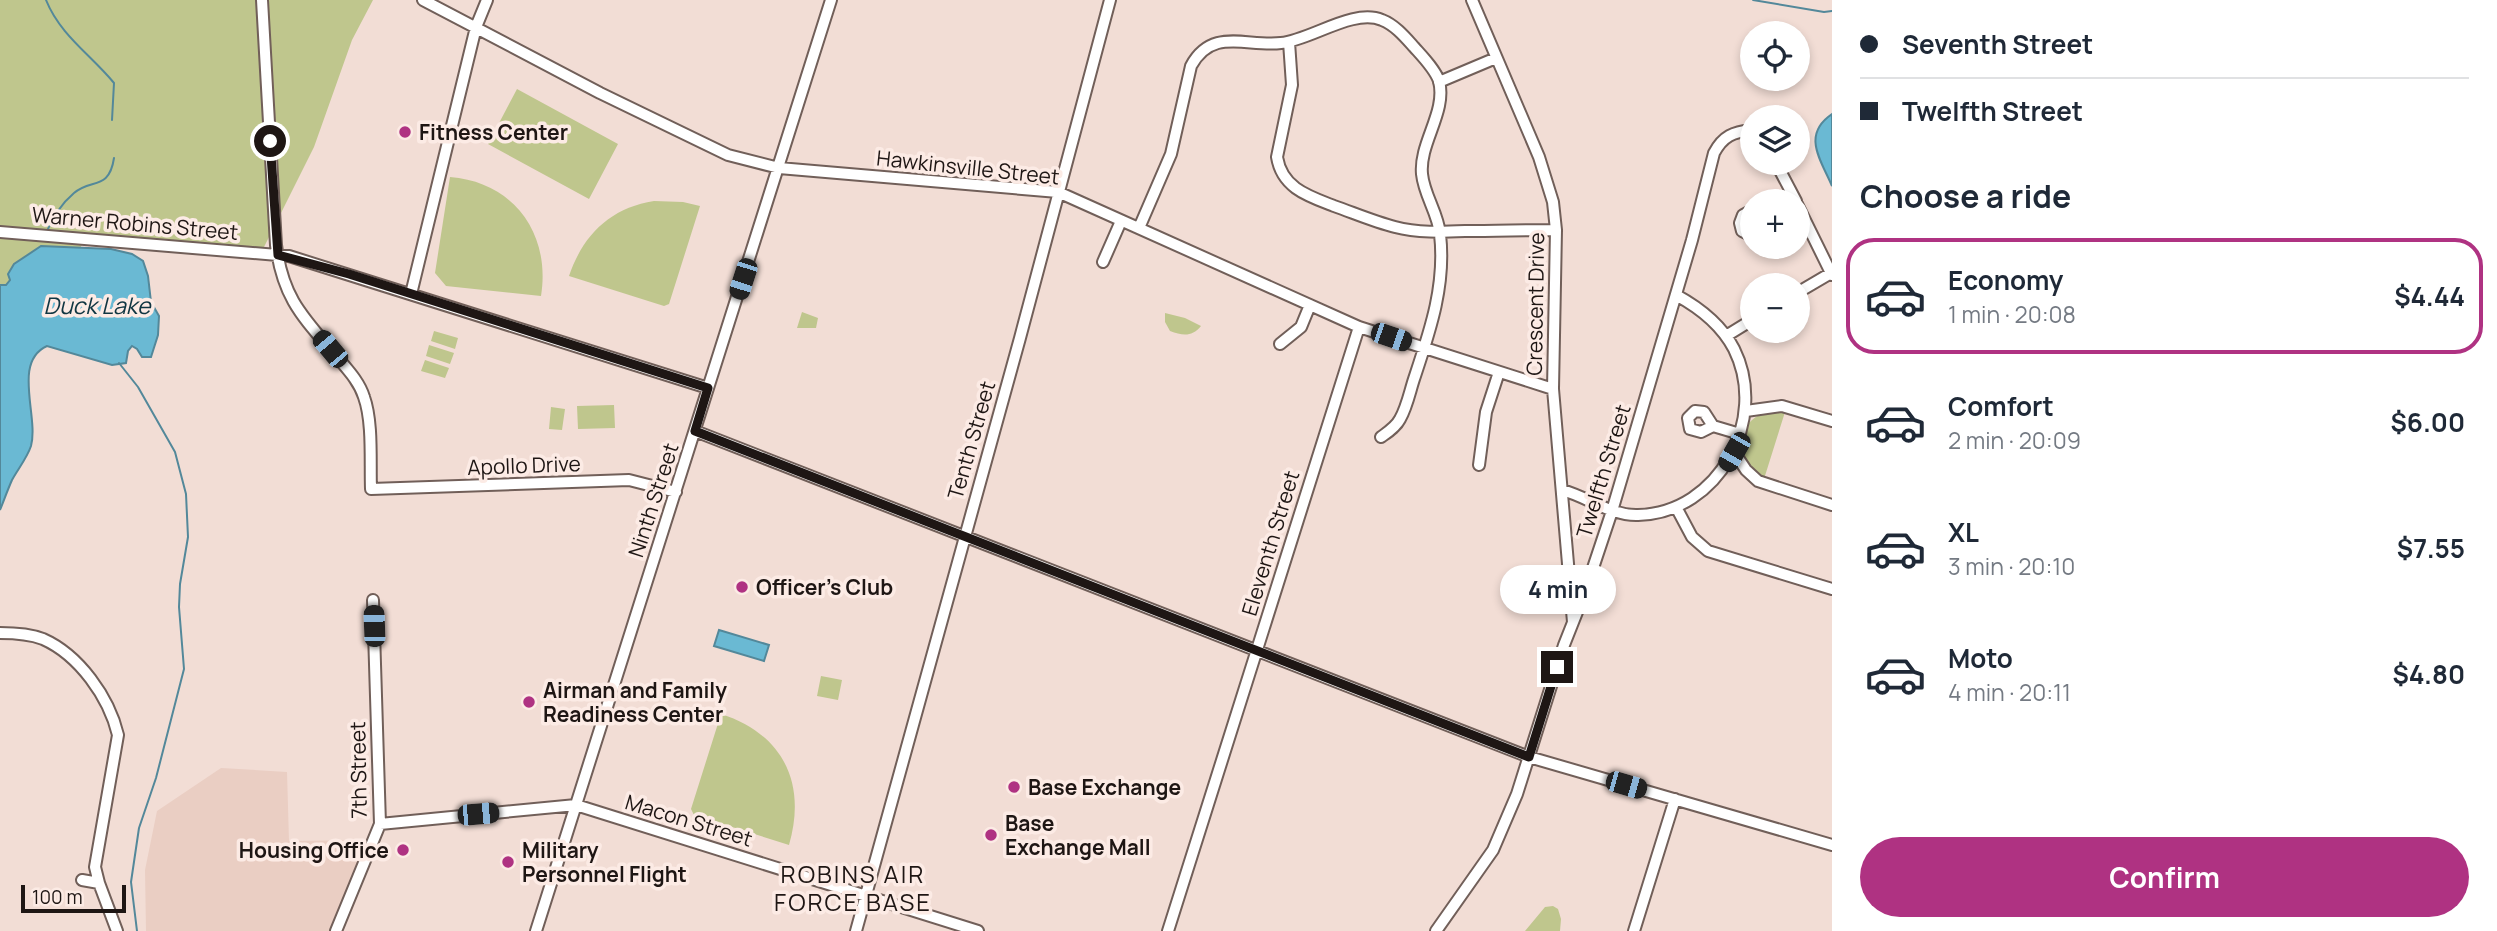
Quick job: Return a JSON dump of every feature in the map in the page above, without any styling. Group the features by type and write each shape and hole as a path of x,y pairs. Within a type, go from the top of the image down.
{"street":[{"path":"262,0 278,255"},
{"name":"Hawkinsville Street","path":"424,0 728,155 779,167 1058,192 1359,327 1553,389"},
{"path":"411,294 476,27 487,0"},
{"name":"Ninth Street","path":"536,931 831,0"},
{"name":"Tenth Street","path":"856,931 1110,0"},
{"name":"Crescent Drive","path":"1472,0 1548,182 1556,230 1553,389 1573,624"},
{"path":"1139,228 1171,153 1196,55 1210,44 1223,41 1267,44 1289,42 1367,17 1383,20 1399,31 1422,55 1439,82 1437,112 1422,164 1422,177 1440,232 1441,279 1437,305 1400,419 1381,437"},
{"path":"1289,42 1292,85 1277,157 1283,177 1303,194 1383,224 1407,229 1440,232 1556,230"},
{"path":"1439,82 1496,58"},
{"name":"Twelfth Street","path":"1436,931 1493,850 1506,823 1612,510 1676,295 1714,153 1720,142 1740,132"},
{"path":"1102,262 1121,220"},
{"path":"1810,231 1831,274 1810,286"},
{"name":"Warner Robins Street","path":"0,232 278,255 708,388"},
{"name":"Apollo Drive","path":"278,255 282,280 293,303 347,369 365,398 371,489 639,481 676,492"},
{"path":"1563,491 1612,510 1641,515 1676,507 1689,501 1712,482 1734,452 1746,411 1745,387 1740,365 1726,336 1703,311 1676,295"},
{"path":"1280,344 1301,327 1310,305"},
{"name":"Eleventh Street","path":"1168,931 1359,327"},
{"path":"1726,336 1740,327"},
{"path":"1479,465 1486,412 1499,372"},
{"path":"1746,411 1782,406 1832,421"},
{"path":"1713,426 1740,434"},
{"path":"695,431 1529,757 1832,845"},
{"path":"1734,452 1746,471 1758,481 1832,505"},
{"path":"1676,507 1692,537 1708,551 1832,589"},
{"name":"7th Street","path":"336,931 380,824 373,600"},
{"path":"0,633 41,638 59,648 74,660 99,690 115,724 118,735 95,867 117,931"},
{"path":"1634,931 1675,799"},
{"name":"Macon Street","path":"380,824 576,805 978,931"},
{"path":"82,880 99,883"}],"shaded area":[{"path":"221,768 287,772 289,841 367,840 329,931 146,931 145,870 157,811"}],"green space":[{"path":"0,0 373,0 352,40 314,147 261,253 83,243 0,387"},
{"path":"517,89 618,144 589,199 488,144"},
{"path":"450,177 473,181 493,189 523,215 540,252 543,273 541,296 446,286 435,273"},
{"path":"654,201 683,202 700,206 669,304 664,306 569,276 582,248 600,226 624,210"},
{"path":"802,312 818,318 816,328 797,328"},
{"path":"1165,313 1201,326 1187,334 1170,331 1165,322"},
{"path":"434,331 458,338 455,349 431,341"},
{"path":"429,345 454,353 450,364 426,356"},
{"path":"425,360 449,368 445,378 421,371"},
{"path":"614,405 615,428 578,429 577,406"},
{"path":"551,407 565,409 562,430 549,429"},
{"path":"1772,410 1785,412 1764,479 1746,462 1741,441 1750,422"},
{"path":"821,676 842,680 838,700 817,696"},
{"path":"721,714 760,734 775,748 785,764 795,801 789,845 694,815 691,809"},
{"path":"1553,906 1558,909 1561,919 1560,931 1525,931 1545,907"}],"water":[{"path":"1832,114 1832,186 1819,157 1815,139 1817,130"},
{"name":"Duck Lake","path":"41,246 111,249 132,254 143,261 151,302 159,316 158,335 151,357 142,357 132,346 128,351 126,363 112,365 47,346 37,354 31,364 29,377 33,434 31,446 12,480 0,510 0,285 6,285 10,280 8,274 14,264"},
{"path":"719,630 769,645 764,661 714,646"}],"waterway":[{"path":"46,0 59,24 114,83 112,120"},
{"path":"1753,0 1832,11"},
{"path":"47,231 58,210 69,197 80,189 104,180 112,168 114,158"},
{"path":"119,363 138,387 175,452 186,494 188,537 179,607 184,669 156,778 139,828 131,882 137,931"}],"place":[{"name":"Fitness Center","path":"405,132"},
{"name":"Officer's Club","path":"742,587"},
{"name":"Airman and Family Readiness Center","path":"529,702"},
{"name":"Base Exchange","path":"1014,787"},
{"name":"Base Exchange Mall","path":"991,835"},
{"name":"Housing Office","path":"403,850"},
{"name":"Military Personnel Flight","path":"508,862"}],"district":[{"name":"ROBINS AIR FORCE BASE","path":"853,887"}],"route":[{"path":"270,141 278,255 349,274 708,388 695,431 1529,757 1557,667"}]}
